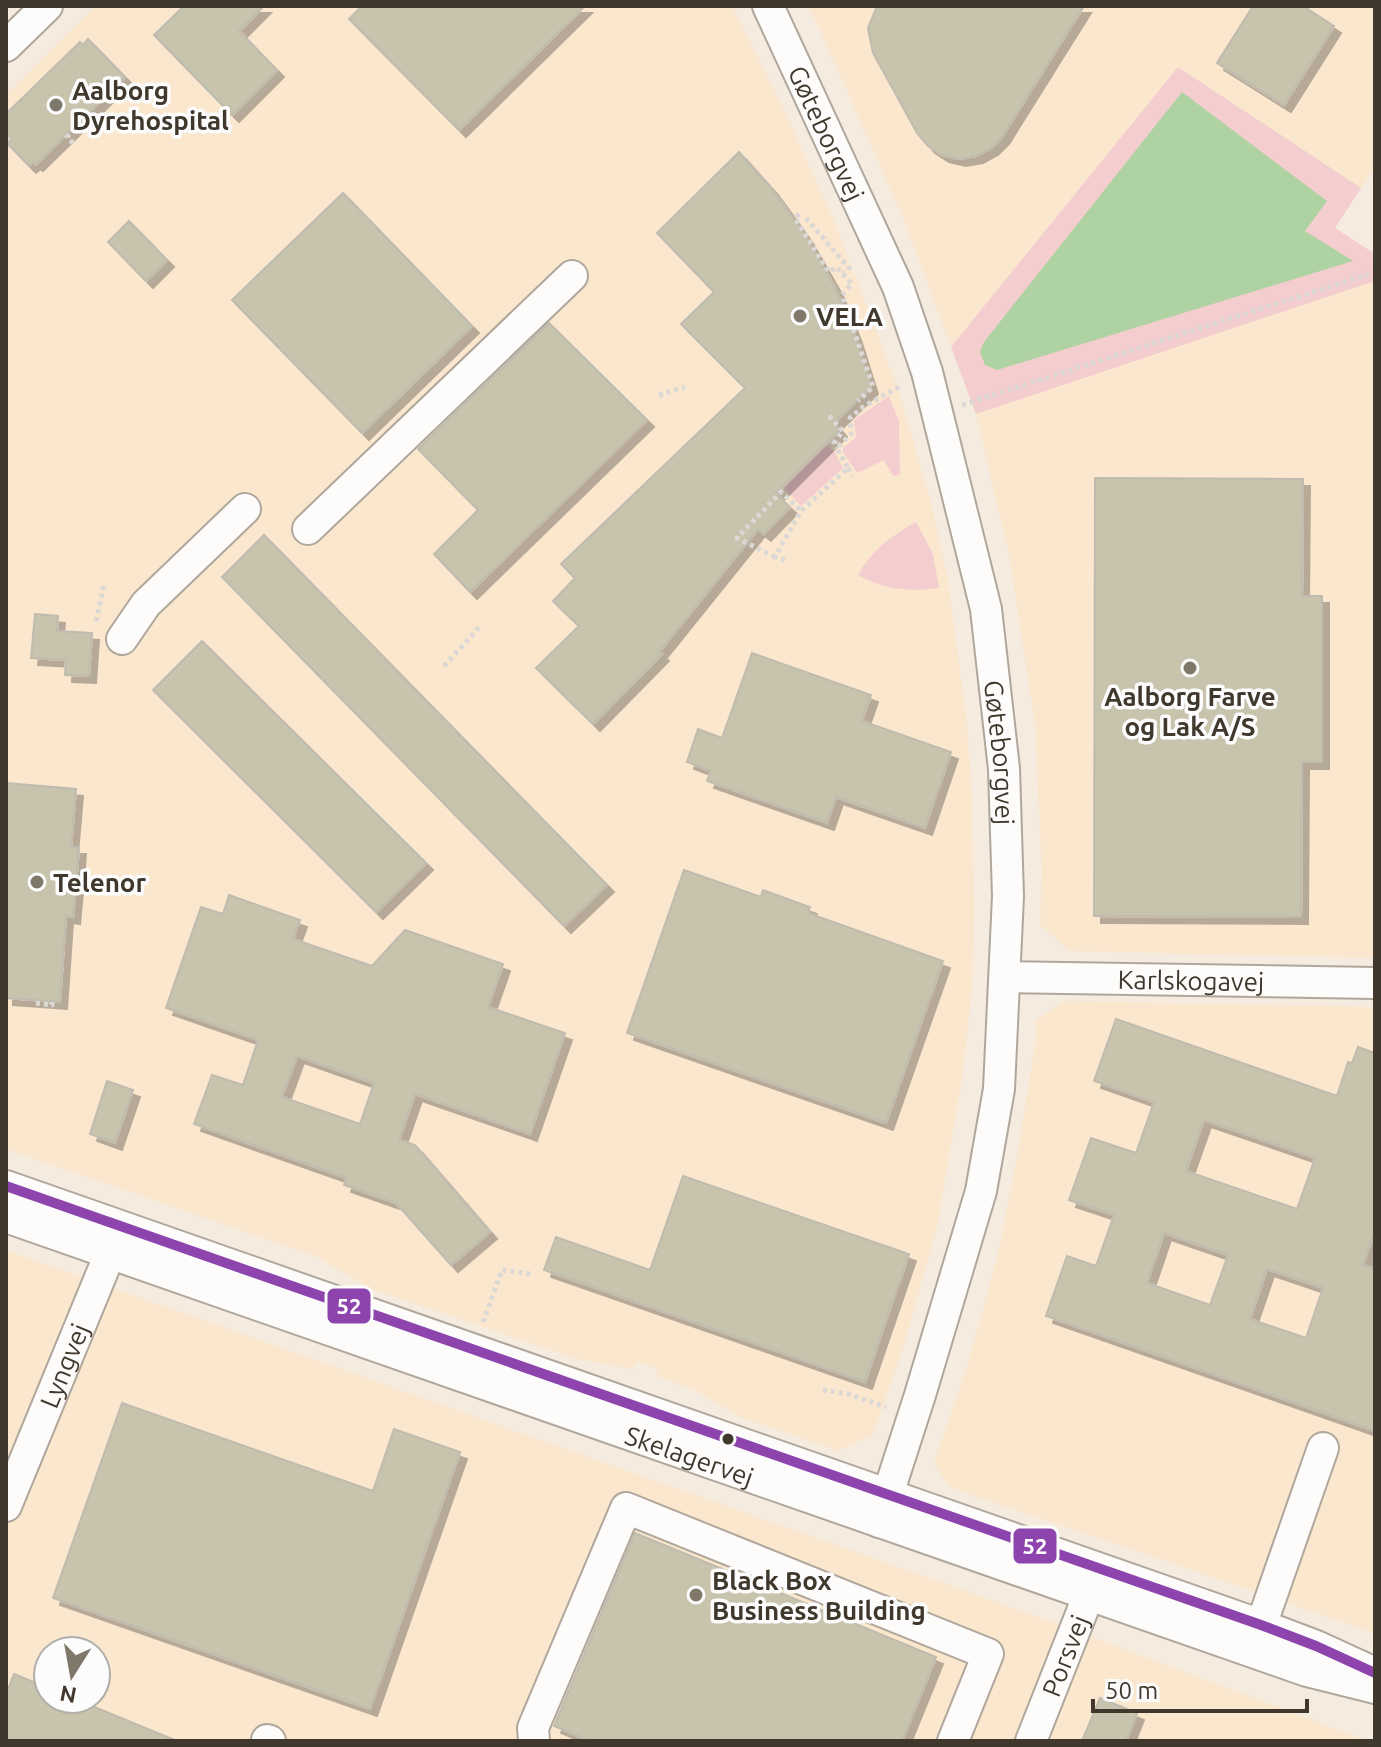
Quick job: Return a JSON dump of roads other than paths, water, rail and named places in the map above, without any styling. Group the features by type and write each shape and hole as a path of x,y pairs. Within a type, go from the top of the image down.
{"street":[{"path":"6,46 47,6"},
{"name":"Gøteborgvej","path":"768,6 898,287 927,372 986,609 1004,769 1008,896 999,1089 981,1191 883,1508"},
{"path":"308,529 572,276"},
{"path":"122,639 146,604 245,509"},
{"name":"Karlskogavej","path":"1005,977 1375,983"},
{"name":"Skelagervej","path":"6,1186 116,1239 1256,1638 1316,1646 1375,1673"},
{"name":"Skelagervej","path":"6,1217 116,1239 473,1350 883,1508"},
{"name":"Lyngvej","path":"6,1506 116,1239"},
{"path":"1256,1638 1323,1448"},
{"path":"534,1741 533,1728 626,1508 988,1654 953,1741"},
{"name":"Porsvej","path":"1031,1741 1094,1582"},
{"name":"Skelagervej","path":"1256,1638 1307,1671 1375,1688"}],"place":[{"name":"Aalborg Dyrehospital","path":"56,105"},
{"name":"VELA","path":"800,316"},
{"name":"Aalborg Farve og Lak A/S","path":"1190,668"},
{"name":"Telenor","path":"37,882"},
{"name":"Black Box Business Building","path":"696,1595"}]}
